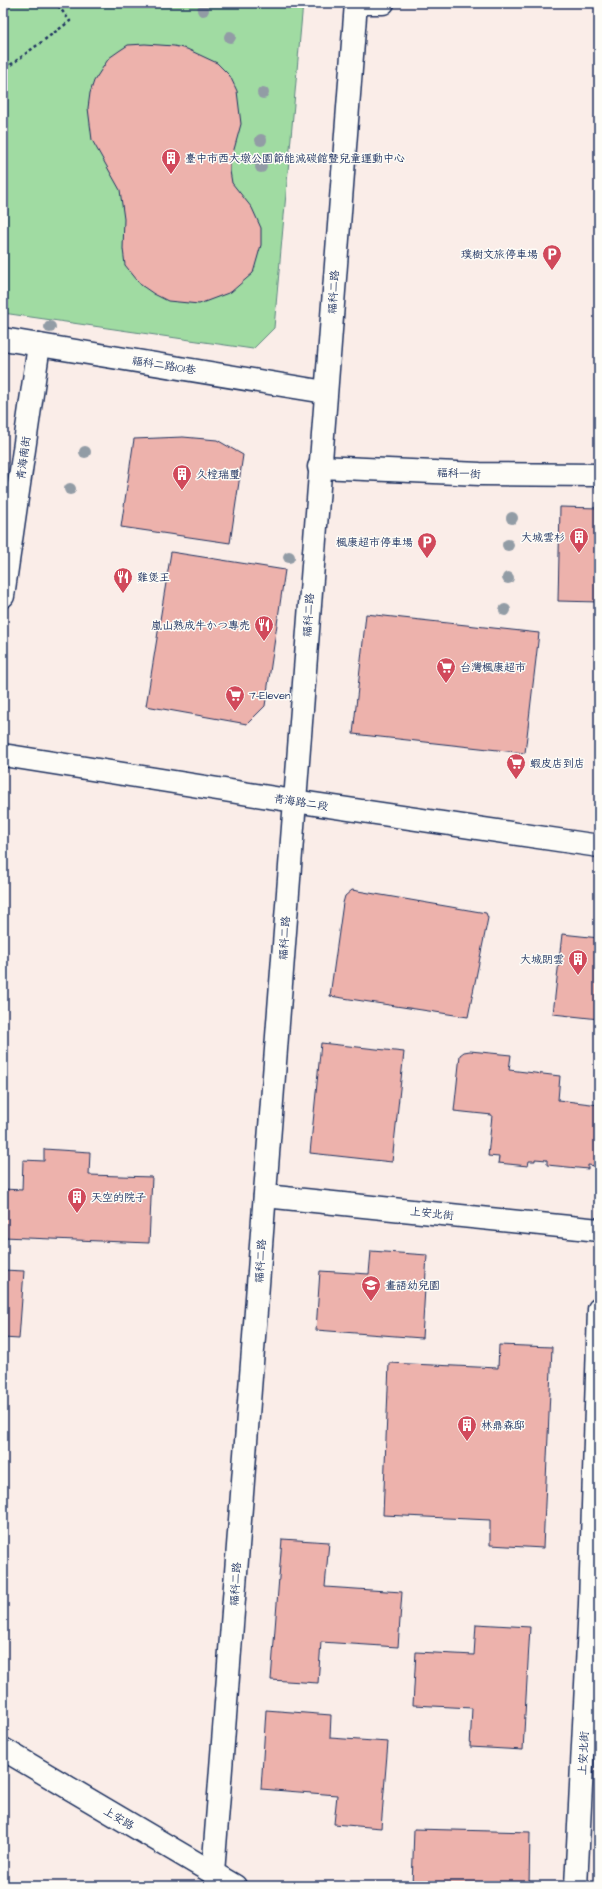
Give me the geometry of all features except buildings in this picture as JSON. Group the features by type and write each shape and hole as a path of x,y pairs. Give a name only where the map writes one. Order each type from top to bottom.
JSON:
{"street":[{"path":"356,3 383,3"},
{"name":"福科二路","path":"213,1873 319,467 356,3"},
{"name":"福科二路101巷","path":"3,339 325,392"},
{"name":"青海南街","path":"3,596 39,345"},
{"name":"福科一街","path":"319,467 480,474 599,475"},
{"name":"青海路二段","path":"3,756 599,846"},
{"name":"上安北街","path":"265,1196 599,1230"},
{"name":"上安北街","path":"576,1886 590,1604 599,1309"},
{"name":"上安路","path":"3,1749 235,1886"}],"path":[{"path":"3,58 9,66 70,21 56,3"}],"green space":[{"path":"3,3 303,3 274,328 253,349 3,313"}],"place":[{"name":"臺中市西大墩公園節能減碳館暨兒童運動中心","path":"171,175"},
{"name":"璞樹文旅停車場","path":"552,271"},
{"name":"久樘瑞璽","path":"182,491"},
{"name":"大城雲杉","path":"579,554"},
{"name":"楓康超市停車場","path":"427,559"},
{"name":"雞煲王","path":"123,594"},
{"name":"嵐山熟成牛かつ專売","path":"264,642"},
{"name":"台灣楓康超市","path":"446,684"},
{"name":"7-Eleven","path":"235,712"},
{"name":"蝦皮店到店","path":"516,780"},
{"name":"大城朗雲","path":"578,976"},
{"name":"天空的院子","path":"77,1214"},
{"name":"畫語幼兒園","path":"371,1302"},
{"name":"林鼎森邸","path":"467,1442"}]}
